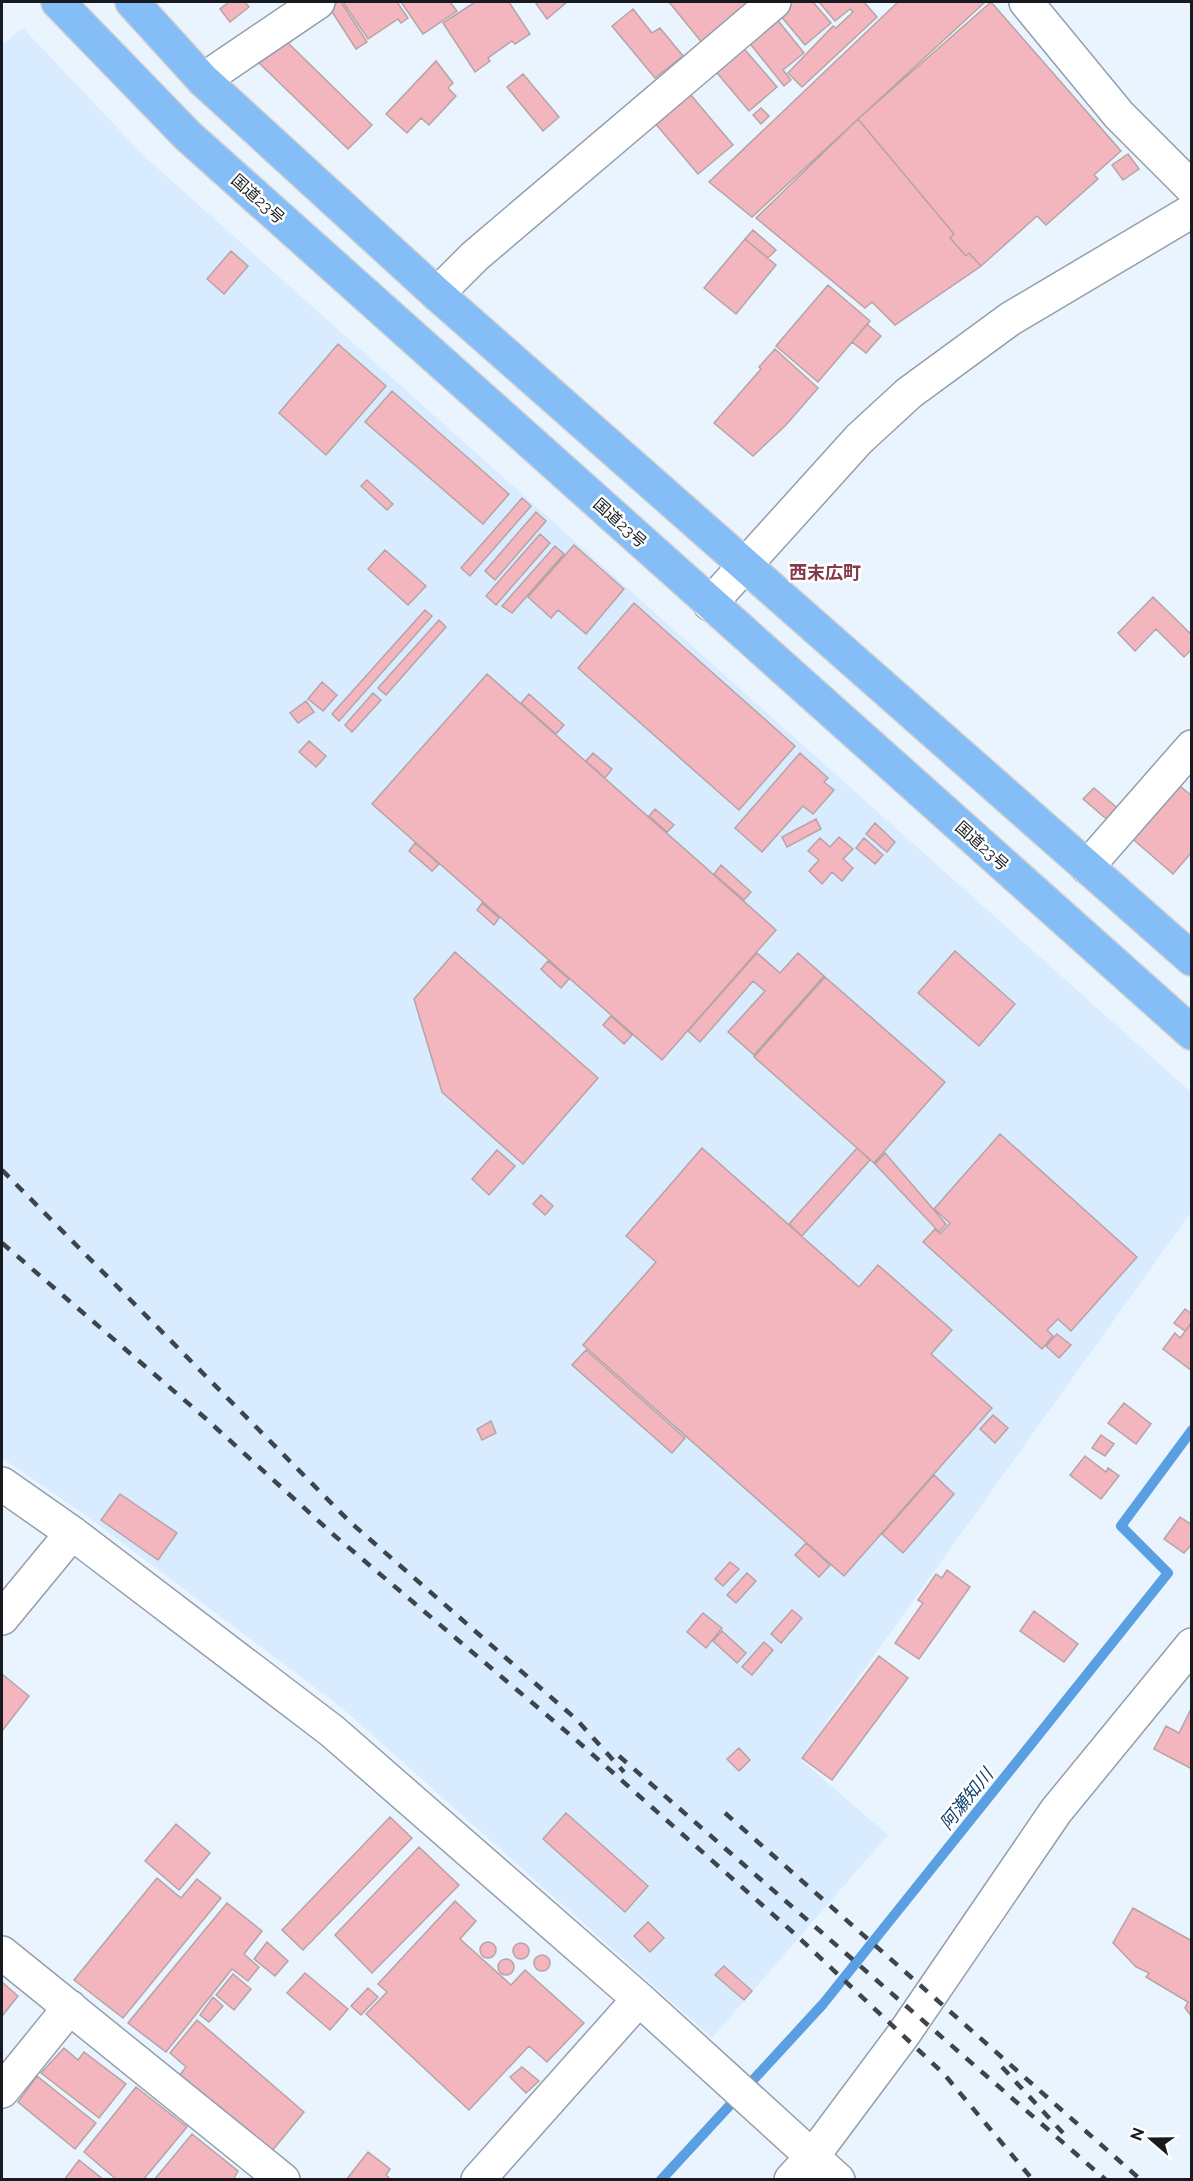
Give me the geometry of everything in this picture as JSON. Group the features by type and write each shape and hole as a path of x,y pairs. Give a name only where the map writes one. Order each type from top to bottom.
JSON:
{"highway":[{"name":"国道23号","path":"58,2 188,136 1191,1033"},
{"path":"132,2 203,80 437,294 1191,959"}],"street":[{"path":"203,80 318,2"},
{"path":"437,294 475,256 774,2"},
{"path":"1026,2 1119,115 1191,188"},
{"path":"710,604 743,564 859,440 909,393 1010,319 1191,211"},
{"path":"1087,867 1191,747"},
{"path":"2,1484 72,1533 332,1731 649,2008 802,2168 838,2180"},
{"path":"2,1618 72,1533"},
{"path":"802,2168 903,2035 1056,1810 1186,1661"},
{"path":"2,1953 283,2180"},
{"path":"2,2091 70,2007"},
{"path":"478,2180 649,2008"}],"shaded area":[{"path":"23,28 144,156 1191,1092 1192,1211 800,1759 888,1835 712,2038 342,1708 85,1515 2,1458 2,45"}],"building":[{"path":"229,2 245,2 249,7 230,22 220,9"},
{"path":"341,2 367,42 356,49 329,7"},
{"path":"343,2 397,2 408,18 401,23 398,19 368,39"},
{"path":"401,2 450,2 457,11 423,34"},
{"path":"475,2 509,2 530,34 515,44 512,41 488,58 490,61 475,72 443,23"},
{"path":"535,2 567,2 547,19"},
{"path":"669,2 755,2 703,44"},
{"path":"784,2 813,2 831,23 805,45 775,9"},
{"path":"819,2 864,2 877,17 802,87 788,73 833,26 836,28 853,12 850,9 835,21"},
{"path":"898,2 985,2 752,217 709,182"},
{"path":"991,2 1121,151 1094,175 1098,179 1046,225 1037,216 981,266 969,253 966,256 950,238 954,234 858,119"},
{"path":"633,9 652,33 660,28 683,56 655,78 612,26"},
{"path":"772,13 804,53 783,70 791,80 784,86 744,36"},
{"path":"283,38 372,125 348,149 259,63"},
{"path":"740,44 777,87 749,111 713,68"},
{"path":"436,61 453,83 448,88 456,96 429,125 421,118 407,133 386,114"},
{"path":"523,74 559,117 543,131 507,87"},
{"path":"684,87 733,145 698,174 649,116"},
{"path":"761,108 769,116 761,124 753,115"},
{"path":"858,119 954,234 950,238 966,256 969,253 981,266 895,325 872,302 865,308 756,218"},
{"path":"1128,154 1139,169 1123,180 1112,165"},
{"path":"753,230 776,250 768,258 745,239"},
{"path":"745,239 776,265 736,314 704,288"},
{"path":"231,251 248,266 224,294 207,279"},
{"path":"828,285 870,321 818,382 776,346"},
{"path":"867,324 881,336 866,353 852,342"},
{"path":"338,344 386,386 326,455 279,413"},
{"path":"775,349 818,388 786,425 753,456 714,423 761,369 759,367"},
{"path":"392,391 509,494 483,524 365,422"},
{"path":"367,480 393,504 387,510 361,486"},
{"path":"522,498 531,506 470,576 461,568"},
{"path":"536,512 546,521 495,580 485,571"},
{"path":"540,534 550,543 496,605 486,596"},
{"path":"574,545 624,589 586,634 558,610 551,618 528,597"},
{"path":"555,546 564,554 512,613 502,606"},
{"path":"385,550 426,586 408,605 368,569"},
{"path":"1153,597 1192,635 1192,649 1184,657 1156,629 1135,651 1118,633"},
{"path":"634,603 795,746 739,810 578,668"},
{"path":"425,610 432,616 339,721 332,714"},
{"path":"439,620 446,627 386,695 378,688"},
{"path":"487,674 776,930 662,1060 372,804"},
{"path":"322,682 337,695 323,711 308,699"},
{"path":"373,693 381,700 352,732 345,725"},
{"path":"529,694 564,725 556,734 521,703"},
{"path":"306,701 314,712 298,723 290,713"},
{"path":"309,741 326,756 316,767 299,752"},
{"path":"593,753 612,769 605,778 586,761"},
{"path":"800,753 828,778 824,782 834,790 813,814 803,806 762,852 735,828"},
{"path":"1174,781 1192,796 1192,852 1173,874 1128,835"},
{"path":"1094,788 1121,811 1111,823 1083,799"},
{"path":"655,809 674,825 667,832 649,816"},
{"path":"816,819 821,829 787,847 782,837"},
{"path":"875,823 895,842 887,852 866,834"},
{"path":"839,837 853,849 843,859 853,868 842,881 832,872 822,884 809,871 819,860 808,851 820,838 830,847"},
{"path":"864,838 883,855 875,864 856,848"},
{"path":"415,843 439,864 432,871 409,851"},
{"path":"721,865 751,892 744,900 714,874"},
{"path":"482,903 499,918 494,925 477,910"},
{"path":"955,951 1015,1004 979,1046 918,993"},
{"path":"455,952 598,1078 523,1164 442,1092 414,999"},
{"path":"757,953 780,973 798,953 824,976 754,1055 728,1032 765,991 753,981 700,1042 688,1031"},
{"path":"548,961 569,979 561,988 541,969"},
{"path":"825,977 945,1082 874,1163 754,1057"},
{"path":"611,1016 632,1035 624,1044 603,1025"},
{"path":"1000,1134 1137,1257 1071,1331 1058,1319 1047,1330 1053,1336 1042,1349 923,1242 935,1229 940,1234 950,1223 934,1209"},
{"path":"702,1148 859,1287 878,1265 952,1330 931,1354 992,1408 844,1576 583,1345 656,1262 626,1236"},
{"path":"857,1148 870,1160 802,1236 789,1224"},
{"path":"497,1150 515,1166 489,1195 472,1179"},
{"path":"885,1153 946,1224 939,1232 875,1164"},
{"path":"541,1195 553,1206 545,1215 533,1204"},
{"path":"1185,1309 1192,1314 1192,1322 1185,1331 1174,1323"},
{"path":"1192,1322 1191,1370 1163,1349 1175,1333 1180,1338"},
{"path":"1057,1334 1071,1345 1059,1358 1046,1346"},
{"path":"586,1350 685,1438 672,1453 572,1365"},
{"path":"1124,1403 1151,1424 1136,1444 1108,1423"},
{"path":"993,1415 1008,1428 995,1443 980,1429"},
{"path":"491,1421 496,1433 482,1440 477,1429"},
{"path":"1101,1435 1114,1444 1105,1456 1092,1448"},
{"path":"1085,1456 1106,1472 1108,1468 1119,1476 1101,1499 1070,1475"},
{"path":"934,1475 954,1494 903,1553 882,1534"},
{"path":"120,1494 177,1533 158,1560 101,1520"},
{"path":"1180,1517 1192,1525 1192,1544 1184,1553 1164,1539"},
{"path":"806,1543 830,1565 819,1577 795,1555"},
{"path":"730,1562 739,1569 723,1586 715,1579"},
{"path":"947,1570 970,1587 919,1659 895,1643 923,1603 918,1600 936,1574 942,1578"},
{"path":"747,1573 756,1581 736,1603 727,1595"},
{"path":"792,1610 802,1618 781,1643 771,1634"},
{"path":"1034,1611 1078,1644 1064,1662 1020,1631"},
{"path":"703,1613 722,1628 706,1648 687,1632"},
{"path":"722,1631 746,1653 737,1663 713,1641"},
{"path":"764,1642 773,1650 752,1675 742,1667"},
{"path":"879,1656 908,1678 832,1780 802,1758"},
{"path":"2,1674 29,1696 2,1731"},
{"path":"1190,1711 1192,1712 1192,1769 1154,1749 1166,1726 1179,1733"},
{"path":"739,1748 750,1760 739,1771 727,1759"},
{"path":"566,1813 648,1886 625,1912 543,1839"},
{"path":"390,1817 412,1838 303,1950 282,1930"},
{"path":"176,1824 210,1853 179,1890 145,1861"},
{"path":"419,1847 459,1885 372,1973 335,1935"},
{"path":"157,1878 181,1898 197,1879 221,1898 123,2018 74,1980"},
{"path":"455,1901 476,1921 460,1939 511,1985 525,1970 584,2023 547,2062 529,2046 469,2110 366,2014 387,1992 378,1984"},
{"path":"227,1903 262,1931 244,1954 259,1967 248,1981 232,1969 166,2052 128,2023"},
{"path":"1133,1908 1192,1941 1192,2017 1185,2008 1188,2002 1146,1977 1149,1973 1136,1967 1113,1943"},
{"path":"648,1922 664,1938 650,1952 634,1936"},
{"path":"267,1942 288,1961 275,1976 254,1959"},
{"path":"488,1942 494,1944 496,1950 494,1956 488,1958 482,1956 480,1950 482,1944"},
{"path":"521,1943 527,1945 529,1951 527,1957 521,1959 515,1957 513,1951 515,1945"},
{"path":"542,1955 548,1957 550,1963 548,1969 542,1971 536,1969 534,1963 536,1957"},
{"path":"506,1959 512,1961 514,1967 512,1973 506,1975 500,1973 498,1967 500,1961"},
{"path":"724,1966 752,1991 744,2000 715,1975"},
{"path":"305,1973 348,2009 330,2030 287,1993"},
{"path":"233,1974 251,1989 234,2010 216,1995"},
{"path":"2,1982 18,1996 2,2016"},
{"path":"368,1988 378,1997 361,2015 351,2006"},
{"path":"213,1997 223,2006 209,2022 200,2015"},
{"path":"197,2020 304,2112 272,2151 179,2076 186,2067 170,2053"},
{"path":"64,2048 78,2060 84,2052 126,2084 99,2118 41,2073"},
{"path":"522,2067 539,2081 526,2093 510,2077"},
{"path":"37,2076 96,2123 75,2149 18,2102"},
{"path":"136,2087 187,2127 143,2180 117,2180 84,2152"},
{"path":"192,2134 238,2171 233,2180 154,2180"},
{"path":"368,2152 390,2169 386,2175 391,2180 346,2180"},
{"path":"79,2160 104,2180 64,2180"}],"waterway":[{"name":"阿瀬知川","path":"661,2180 823,2004 1168,1573 1121,1526 1192,1430"}],"railway":[{"path":"2,1170 350,1522 576,1719 624,1772"},
{"path":"2,1243 204,1417 335,1536 575,1739 796,1935 944,2074 1033,2180"},
{"path":"619,1756 1106,2180"},
{"path":"725,1813 1141,2180"},
{"path":"1002,2067 1063,2133"}],"district":[{"name":"西末広町","path":"825,572"}]}
